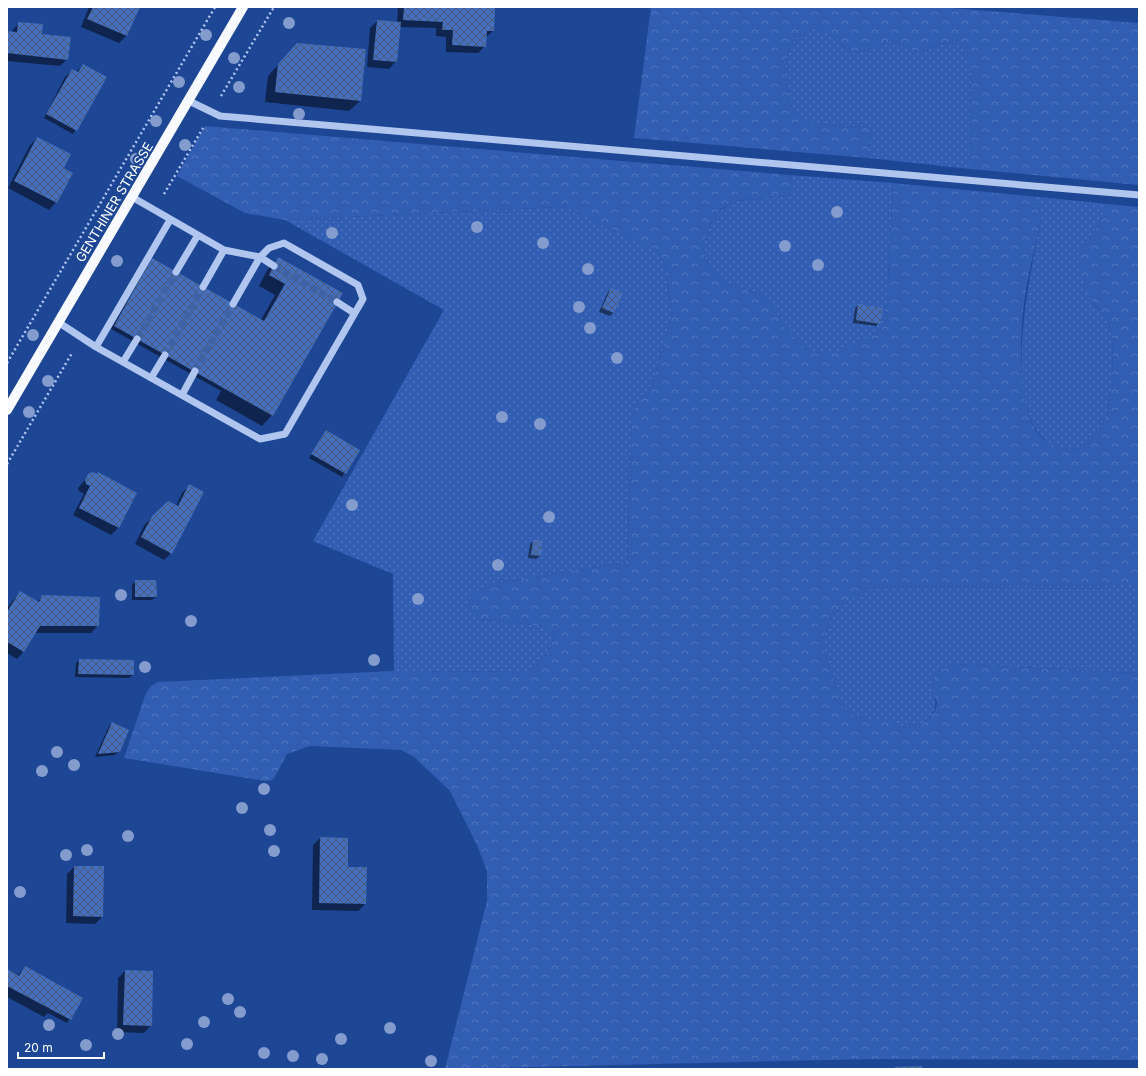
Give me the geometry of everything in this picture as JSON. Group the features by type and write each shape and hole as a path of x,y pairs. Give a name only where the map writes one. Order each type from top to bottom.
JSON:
{"main road":[{"name":"GENTHINER STRASSE","path":"7,410 243,7"}],"lane":[{"path":"189,101 220,116 1139,195"},
{"path":"132,197 224,250 260,257 274,266"},
{"path":"96,347 170,220"},
{"path":"176,272 198,235"},
{"path":"58,322 96,347 260,439 284,434 354,312 363,299 358,285 284,243 269,248 260,257 233,304"},
{"path":"203,287 224,250"},
{"path":"337,302 354,312"},
{"path":"123,362 137,339"},
{"path":"151,378 165,355"},
{"path":"182,395 195,371"}],"path":[{"path":"7,363 215,7"}],"green space":[{"path":"651,7 938,7 1139,23 1139,185 970,169 971,68 964,49 952,41 927,50 916,51 906,48 893,41 859,53 846,50 830,34 814,28 796,39 787,56 786,85 791,104 794,111 806,120 824,124 872,127 868,158 634,138"},
{"path":"814,28 830,34 846,50 859,53 893,41 906,48 917,51 927,50 952,41 964,49 971,68 970,169 868,158 872,127 824,124 806,120 799,116 794,111 791,104 786,85 787,56 796,39"},
{"path":"205,126 790,175 793,186 788,196 735,201 721,209 710,225 703,247 707,262 725,283 765,296 791,336 812,353 832,354 876,334 886,324 893,183 1029,196 1038,206 1041,219 1024,300 1021,362 1025,400 1030,418 1037,432 1046,441 1058,447 1076,450 1081,450 1092,439 1107,414 1112,385 1113,340 1108,321 1089,297 1079,269 1078,255 1083,245 1096,228 1108,204 1139,207 1139,585 875,587 854,597 844,604 831,620 826,630 825,641 827,661 841,703 849,713 871,719 919,726 931,716 936,708 937,704 932,689 933,679 939,672 953,664 1139,673 1139,1060 872,1059 445,1069 487,901 487,871 478,847 450,791 414,757 401,750 310,746 287,754 273,780 265,781 124,758 146,693 151,686 158,682 394,671 528,672 533,668 548,652 554,636 552,631 544,626 478,619 468,608 468,600 477,590 491,584 627,562 632,417 636,403 652,385 672,317 665,265 657,251 597,223 575,210 558,207 285,220 245,213 177,176"},
{"path":"790,175 893,183 886,324 876,334 832,355 812,353 791,336 765,296 725,283 707,262 703,247 710,225 721,210 735,201 788,196 793,186"},
{"path":"1029,196 1108,204 1096,228 1083,245 1093,303 1108,321 1113,340 1112,385 1107,414 1092,439 1081,450 1056,446 1044,439 1031,420 1024,395 1022,366 1026,301 1041,219 1038,206"},
{"path":"558,207 575,210 597,223 657,251 665,265 672,317 652,385 636,403 632,417 627,562 491,584 478,619 544,626 552,631 554,636 548,652 538,664 528,672 394,671 393,574 313,541 444,310 285,220"},
{"path":"1139,585 1139,673 953,664 944,668 933,678 935,700 934,710 932,715 919,726 871,719 849,713 841,703 827,661 825,641 826,630 831,620 844,604 854,597 875,587"}],"building":[{"path":"93,7 140,7 127,36 87,19"},
{"path":"404,7 495,7 494,31 487,31 486,47 452,45 453,30 442,30 443,22 403,20"},
{"path":"377,20 401,22 397,62 373,60"},
{"path":"18,22 43,24 42,34 71,37 68,60 7,53 7,31 17,32"},
{"path":"297,43 366,49 361,101 275,92 278,64"},
{"path":"83,64 107,77 77,131 46,114 72,69 78,72"},
{"path":"37,137 71,154 64,168 73,173 57,203 14,181"},
{"path":"278,257 343,293 273,416 114,326 152,258 264,321 285,284 269,275"},
{"path":"611,288 623,293 614,313 602,308"},
{"path":"858,304 883,308 880,324 856,320"},
{"path":"326,430 360,450 346,474 311,454"},
{"path":"93,472 97,474 98,472 137,493 119,528 79,508 90,486 86,484 85,480 88,474"},
{"path":"189,484 204,492 172,554 141,537 152,516 168,501 178,506"},
{"path":"533,540 542,540 541,556 531,555"},
{"path":"135,580 156,580 157,597 135,597"},
{"path":"20,591 39,602 42,595 100,597 99,626 40,626 24,652 7,642 7,612"},
{"path":"79,659 134,660 134,675 78,674"},
{"path":"112,722 129,730 120,752 98,754"},
{"path":"320,837 348,838 348,867 367,867 366,904 319,903"},
{"path":"74,866 104,866 103,917 73,916"},
{"path":"25,966 83,998 71,1020 7,986 7,969 19,976"},
{"path":"125,970 153,971 152,1026 123,1025"},
{"path":"922,1066 922,1069 895,1069 895,1067"}],"tunnel":[{"path":"274,266 337,302"},
{"path":"137,339 176,272"},
{"path":"165,355 203,287"},
{"path":"195,371 233,304"}]}
